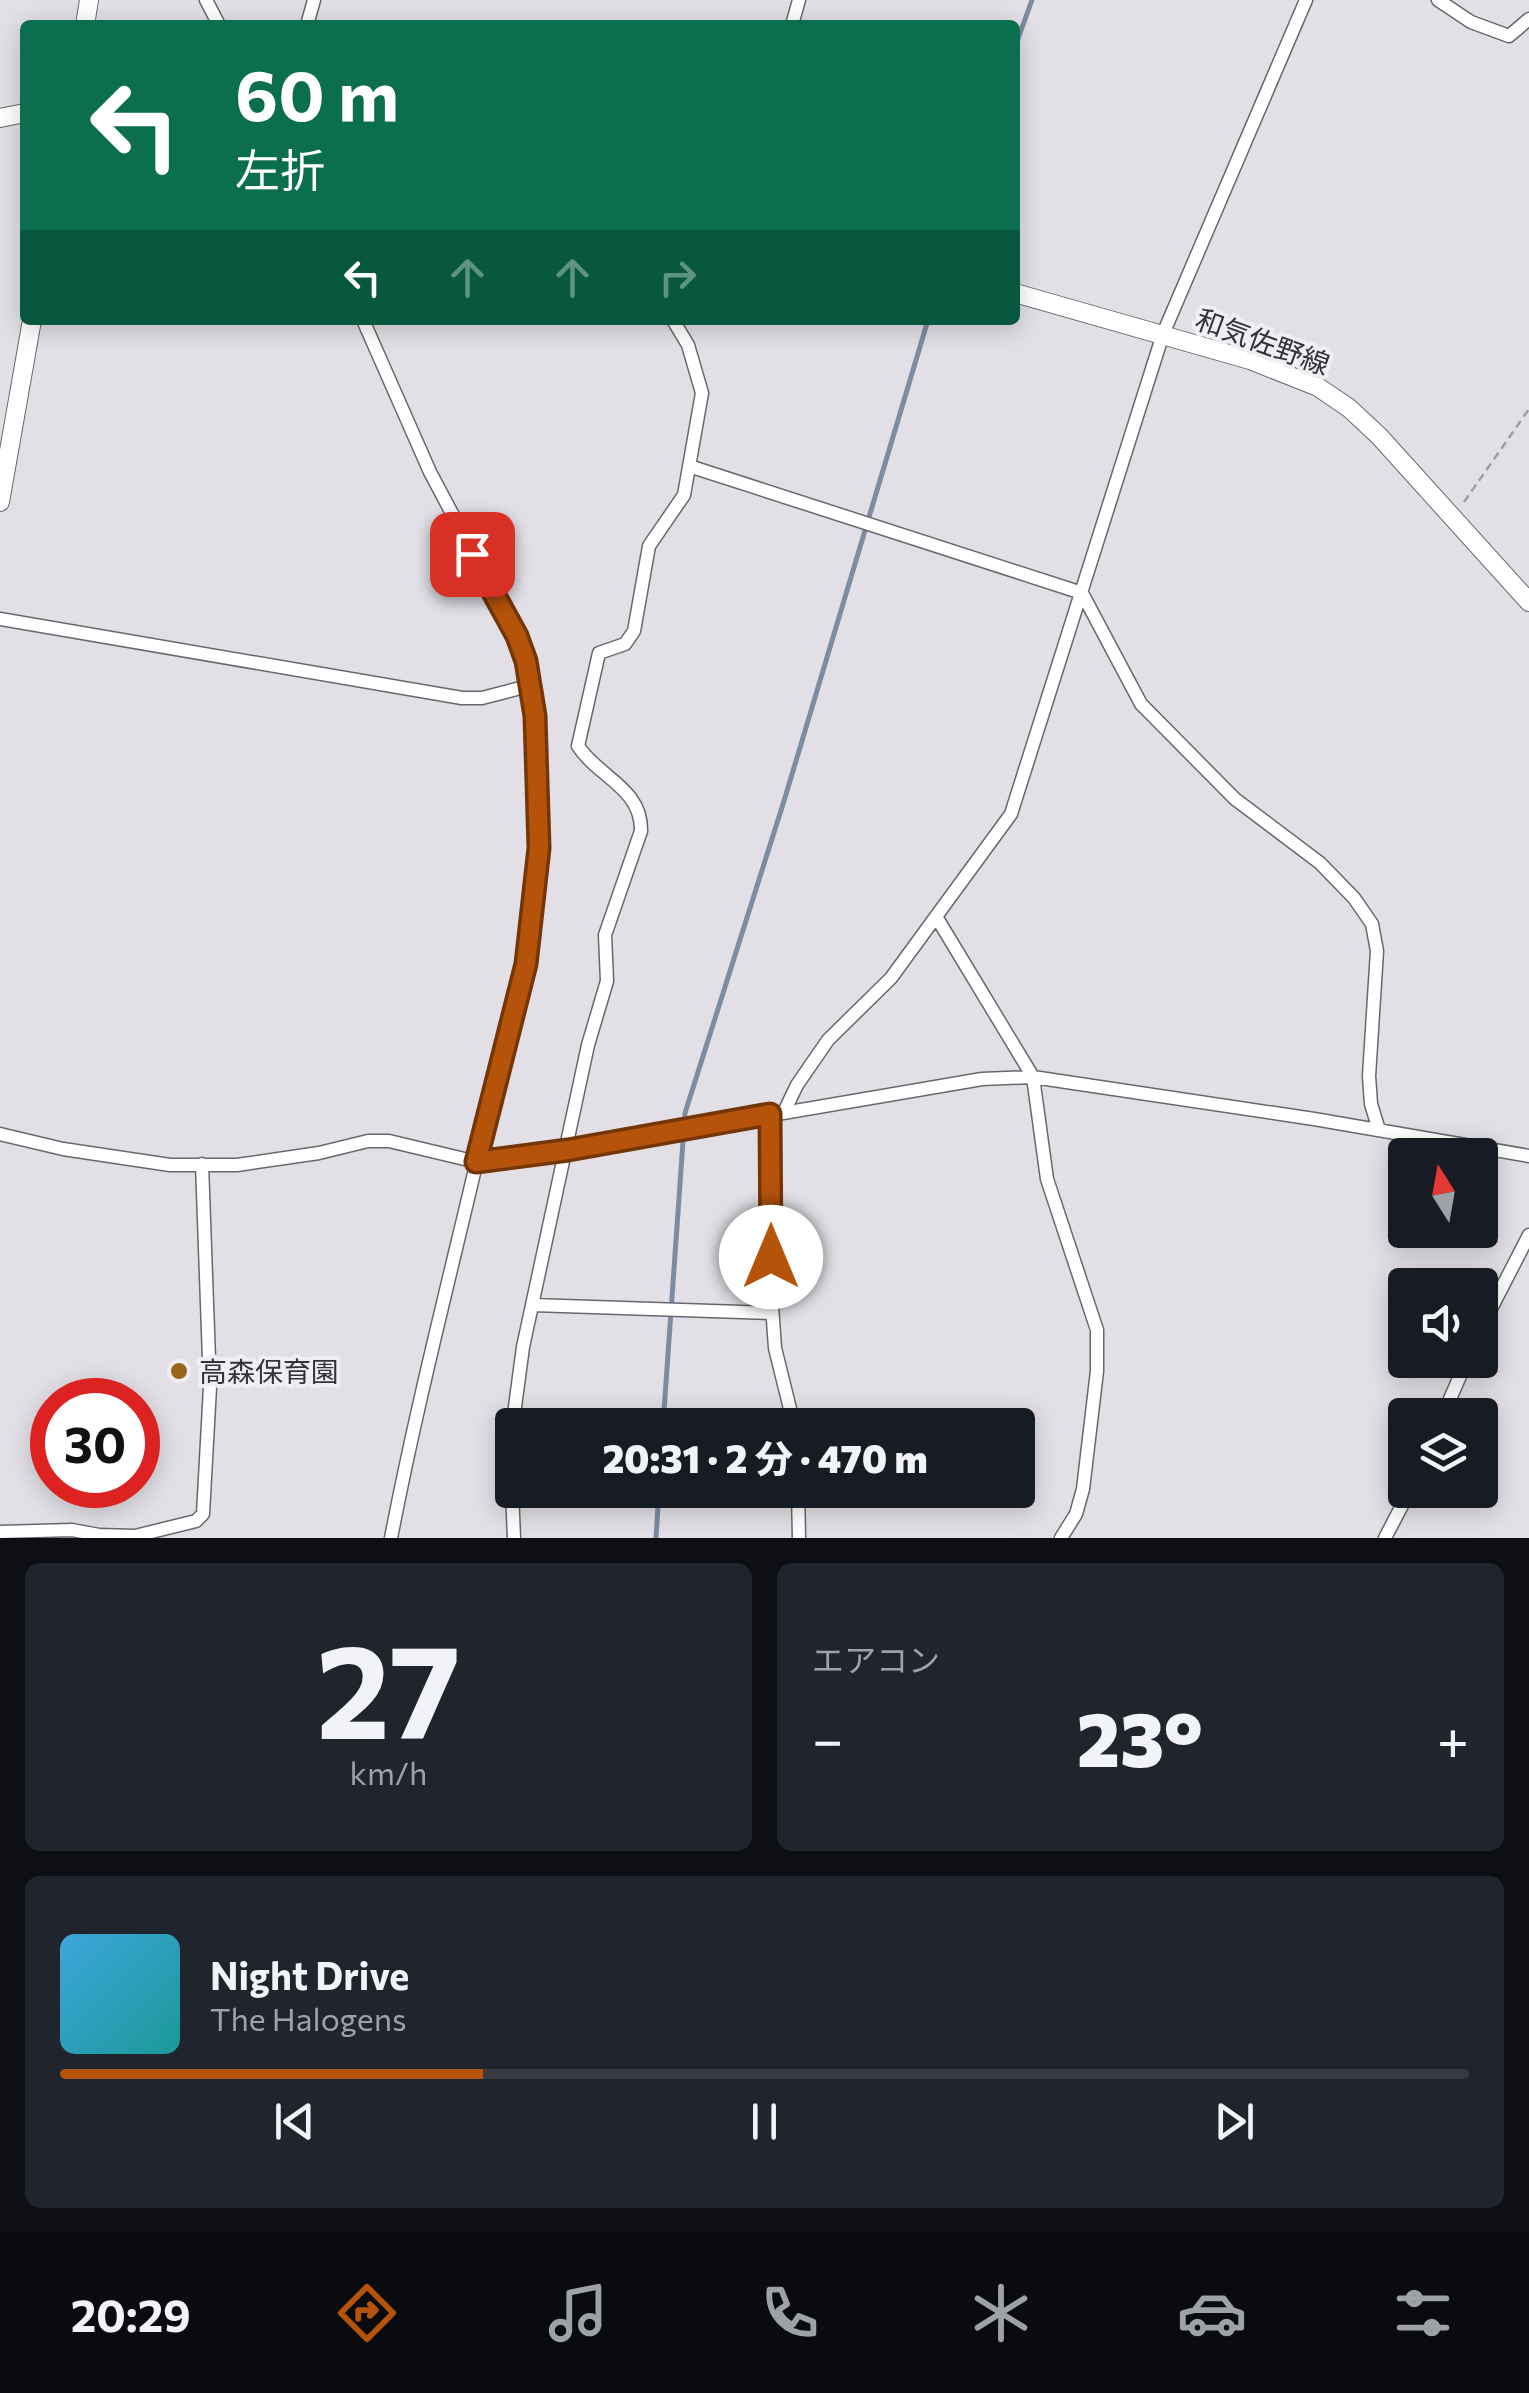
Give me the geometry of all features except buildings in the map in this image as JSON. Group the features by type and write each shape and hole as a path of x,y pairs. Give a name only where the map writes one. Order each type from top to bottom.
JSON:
{"main road":[{"name":"和気佐野線","path":"1020,294 1280,370 1333,397 1378,436 1529,602"},
{"path":"0,502 31,325"}],"street":[{"path":"789,1408 781,1380 772,1313 777,1113 828,1040 891,978 938,918 1011,814 1163,334 1306,0"},
{"path":"1438,0 1471,22 1508,36 1529,19"},
{"path":"365,325 430,472 517,636 532,686 539,848 531,941 427,1367 391,1538"},
{"path":"514,1538 510,1444 523,1347 588,1045 606,981 605,935 642,831 638,806 578,746 599,653 625,644 634,631 649,546 679,506 689,466 702,393 677,325"},
{"path":"689,466 1082,593 1141,704 1235,800 1320,863 1354,898 1372,924 1377,951 1369,1076 1371,1104 1379,1130"},
{"path":"0,619 462,698 482,698 532,686"},
{"path":"938,918 1033,1077 1047,1179 1092,1314 1098,1345 1083,1489 1076,1514 1061,1538"},
{"path":"0,1134 63,1149 170,1165 236,1165 319,1153 368,1141 389,1141 476,1162 982,1080 1033,1077 1529,1156"},
{"path":"0,1532 72,1530 135,1536 196,1522 203,1514 210,1387 202,1164"},
{"path":"1498,1295 1529,1235"},
{"path":"533,1305 772,1313"},
{"path":"798,1508 799,1538"},
{"path":"1386,1538 1401,1508"}],"path":[{"path":"1451,520 1529,409"}],"waterway":[{"path":"1020,33 1032,0"},
{"path":"664,1408 685,1113 784,801 927,325"},
{"path":"656,1538 658,1508"}],"place":[{"name":"高森保育園","path":"179,1371"}],"route":[{"path":"472,554 517,636 532,686 539,848 531,941 476,1162 770,1114 771,1257"}]}
